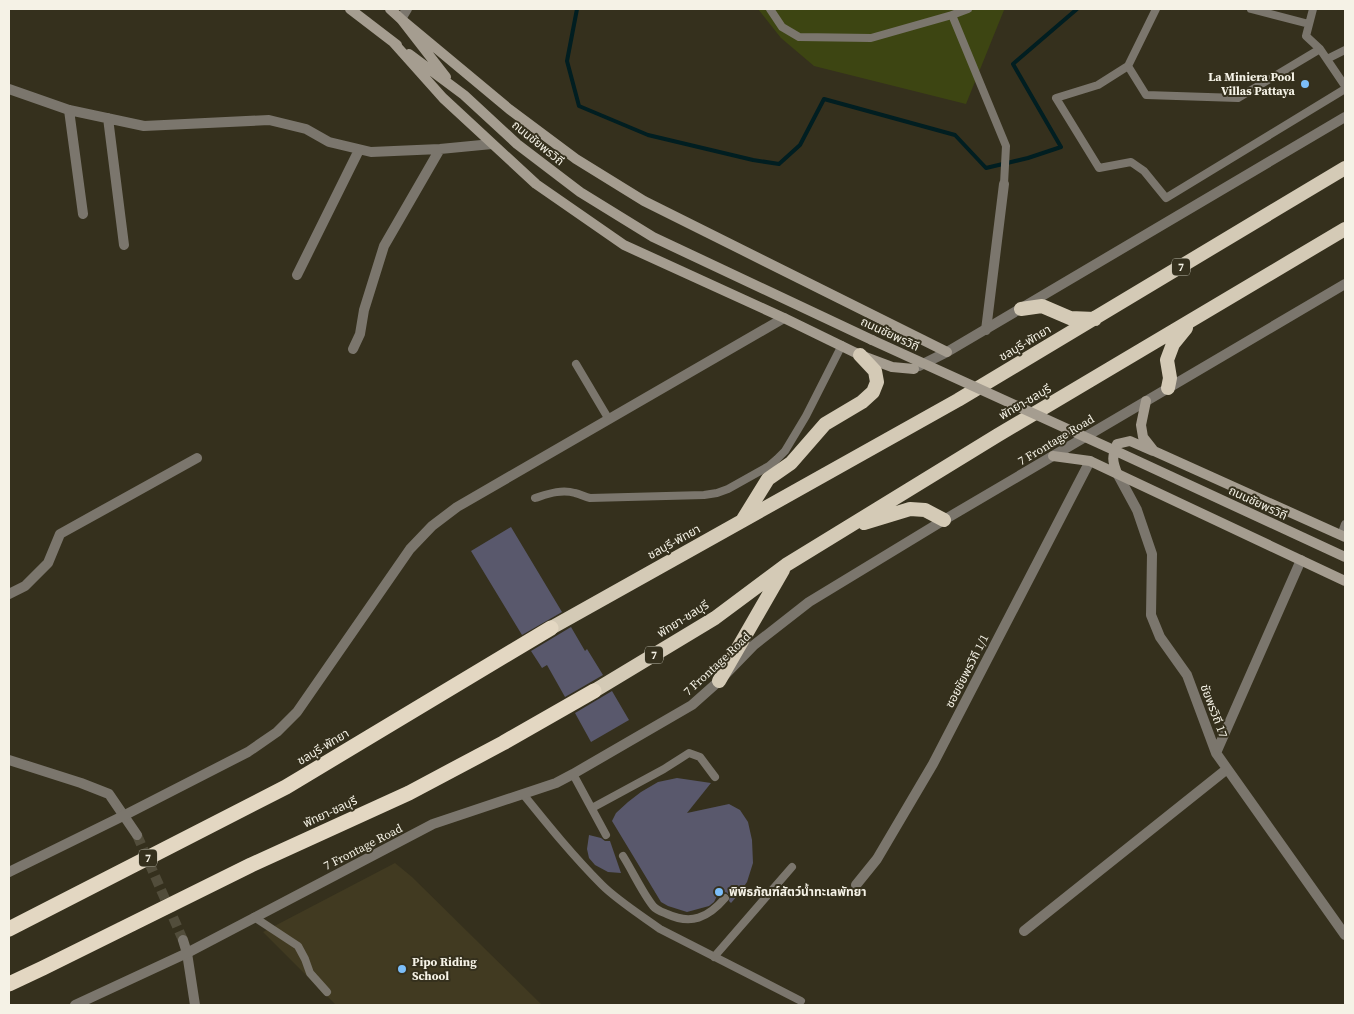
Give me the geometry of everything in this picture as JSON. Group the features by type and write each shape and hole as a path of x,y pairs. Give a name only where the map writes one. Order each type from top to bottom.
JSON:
{"highway":[{"name":"ชลบุรี-พัทยา","path":"9,929 286,787 551,628 958,400 1345,168"},
{"name":"พัทยา-ชลบุรี","path":"9,984 251,865 409,793 503,743 715,618 786,565 998,435 1345,229"},
{"path":"1021,309 1042,306 1070,318 1096,319"},
{"path":"1168,388 1170,378 1168,360 1173,344 1191,321"},
{"path":"741,522 768,479 792,463 825,424 862,402 873,392 877,382 875,371 860,355"},
{"path":"846,529 910,509 925,510 944,520"},
{"path":"719,681 786,565"}],"main road":[{"name":"ถนนชัยพรวิถี","path":"350,9 453,86 517,144 564,180 653,237 872,340 1345,556"},
{"name":"ถนนชัยพรวิถี","path":"390,9 509,109 576,159 636,197 948,352"},
{"name":"ถนนชัยพรวิถี","path":"401,19 453,86"},
{"name":"ถนนชัยพรวิถี","path":"393,42 443,98 536,184 624,245 860,355 892,368 914,369"},
{"path":"1146,401 1141,425 1143,438 1154,451"},
{"name":"ถนนชัยพรวิถี","path":"1118,473 1113,455 1118,444 1130,441 1343,536"},
{"path":"1053,456 1090,461 1345,581"}],"street":[{"path":"401,19 407,9"},
{"path":"9,90 69,110 144,126 269,120 306,129 329,142 371,152 440,149 492,144"},
{"path":"69,110 83,214"},
{"path":"914,369 986,330 1345,116"},
{"path":"108,118 124,245"},
{"path":"353,349 360,334 364,310 384,246 440,149"},
{"path":"298,275 359,150"},
{"path":"986,330 1004,184"},
{"name":"7 Frontage Road","path":"75,1005 187,953 433,824 556,783 573,774 692,705 754,646 809,602 944,520 1345,284"},
{"path":"9,872 248,752 277,732 297,712 410,549 432,526 457,507 784,318"},
{"path":"9,594 25,586 48,563 60,534 197,458"},
{"name":"ซอยชัยพรวิถี 1/1","path":"856,885 877,859 933,764 1090,461"},
{"name":"ชัยพรวิถี 17","path":"1118,473 1137,510 1152,554 1151,615 1160,638 1186,675 1216,753 1345,935"},
{"path":"1216,753 1301,560"},
{"path":"10,761 81,783 109,794 136,835"},
{"path":"1024,931 1227,769"},
{"path":"183,940 187,953 195,1005"}],"lane":[{"path":"770,9 782,27 799,37 871,38 968,9"},
{"path":"1156,9 1128,66 1098,84 1056,98 1099,168 1131,162 1144,171 1166,198 1345,88 1320,49 1306,36 1313,9"},
{"path":"1251,9 1309,24"},
{"path":"952,15 1006,146 1004,184"},
{"path":"1128,66 1146,95 1238,98 1320,49"},
{"path":"1326,58 1345,50"},
{"path":"534,498 567,491 590,498 704,495 717,493 728,488 769,466 785,451 806,416 842,345"},
{"path":"576,364 608,418"},
{"path":"1343,536 1345,524"},
{"path":"592,808 664,769 689,753 700,757 715,777"},
{"path":"573,774 606,835"},
{"path":"523,794 553,832 603,886 660,930 801,1001"},
{"path":"623,856 654,908 674,918 688,920 704,917 717,908 725,898"},
{"path":"714,957 792,867"},
{"path":"648,920 654,908"},
{"path":"254,917 298,946 310,973 327,992"}],"shaded area":[{"name":"Pipo Riding School","path":"395,863 412,877 542,1005 336,1005 263,932"}],"green space":[{"path":"758,9 1007,9 1004,10 966,104 814,66 781,38"}],"building":[{"path":"511,527 562,612 522,635 471,551"},
{"path":"571,627 585,651 587,649 603,675 565,697 547,665 542,668 531,651"},
{"path":"612,691 629,720 591,742 575,713"},
{"path":"677,778 711,783 687,813 729,804 740,810 748,822 752,840 753,863 747,882 731,903 729,901 730,896 726,892 718,894 714,902 709,906 687,912 661,902 612,821 616,813 641,792 658,782"},
{"path":"589,835 610,841 621,873 608,872 595,865 589,858 587,849"}],"waterway":[{"path":"577,9 567,61 579,106 648,135 753,160 779,164 800,145 824,99 955,135 986,168 1028,158 1061,147 1013,64 1077,9"}],"tunnel":[{"path":"137,835 183,940"}],"place":[{"name":"La Miniera Pool Villas Pattaya","path":"1305,84"},
{"name":"พิพิธภัณฑ์สัตว์น้ำทะเลพัทยา","path":"719,892"},
{"name":"Pipo Riding School","path":"402,969"}]}
